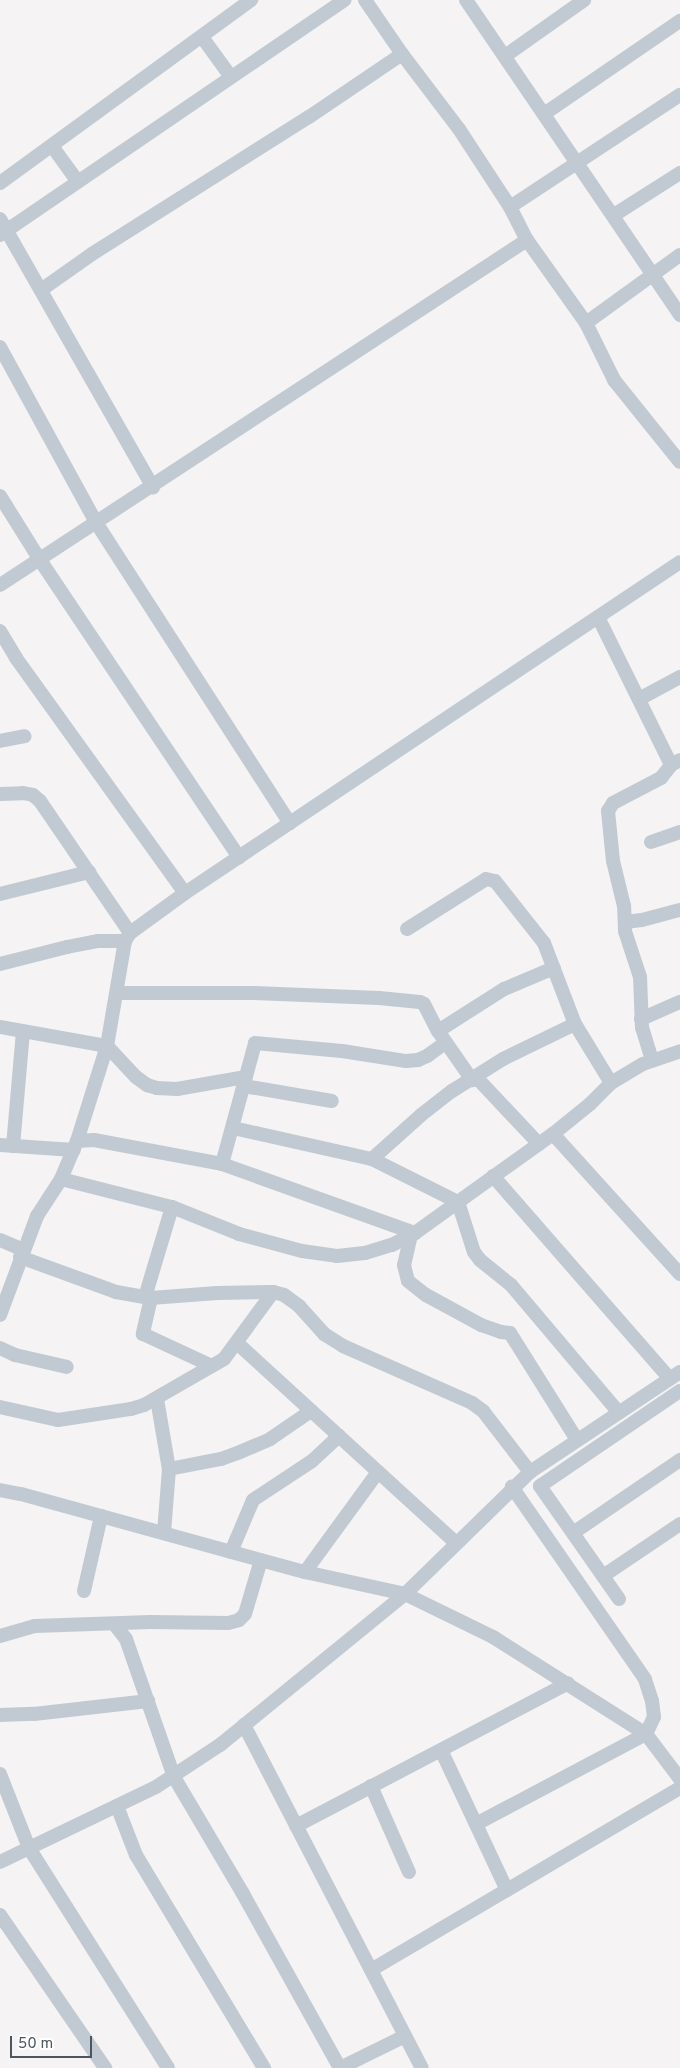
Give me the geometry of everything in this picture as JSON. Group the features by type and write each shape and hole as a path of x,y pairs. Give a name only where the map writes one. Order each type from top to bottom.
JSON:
{"street":[{"path":"0,183 252,0"},
{"path":"153,486 41,290 2,228 78,182 344,0"},
{"path":"365,0 402,54 459,130 510,207 527,240 586,323 614,380 680,462"},
{"path":"505,56 584,0"},
{"path":"468,1 576,164 614,215 680,315"},
{"path":"544,114 680,21"},
{"path":"202,37 231,77"},
{"path":"41,290 92,254 309,117 402,54"},
{"path":"510,207 680,95"},
{"path":"52,146 78,182"},
{"path":"614,215 680,172"},
{"path":"0,586 527,240"},
{"path":"586,323 652,274 680,256"},
{"path":"0,347 96,524 290,823"},
{"path":"0,496 40,560 239,857"},
{"path":"0,964 75,945 128,937 185,893 680,562"},
{"path":"598,617 639,699 676,762 661,778 609,806 613,861 626,931 640,977 641,1019 652,1060"},
{"path":"0,631 22,666 185,893"},
{"path":"639,699 680,677"},
{"path":"0,741 25,736"},
{"path":"0,794 23,793 33,795 49,814 89,872 128,937 107,1046 75,1145 61,1178 38,1216 1,1308"},
{"path":"651,842 680,832"},
{"path":"0,894 89,872"},
{"path":"407,929 486,879 491,878 544,943 575,1024 611,1083"},
{"path":"625,922 642,920 680,910"},
{"path":"222,1164 255,1043 342,1050 406,1061 418,1060 427,1056 442,1037 504,989 554,968"},
{"path":"118,994 254,993 408,1000 424,1004 442,1037 474,1078 539,1144"},
{"path":"641,1019 680,1002"},
{"path":"372,1159 421,1114 474,1078 510,1056 575,1024"},
{"path":"0,1027 107,1046 136,1077 147,1085 157,1088 177,1089 245,1082 332,1101"},
{"path":"23,1031 6,1146 75,1145 94,1140 222,1164 413,1234"},
{"path":"61,1178 172,1207 239,1234 302,1251 337,1256 365,1253 392,1245 413,1234 553,1134 590,1104 611,1083 652,1060 680,1051"},
{"path":"233,1128 372,1159 458,1202 474,1252 480,1260 511,1285 619,1413"},
{"path":"553,1134 680,1274"},
{"path":"0,1862 174,1777 244,1725 405,1594 512,1487 530,1472 675,1376 492,1176"},
{"path":"172,1207 148,1298 143,1334 212,1366"},
{"path":"413,1234 404,1265 408,1281 426,1295 481,1325 501,1332 510,1332 577,1440"},
{"path":"0,1240 22,1254 116,1292 148,1298 217,1293 273,1292 292,1301 324,1334 343,1346 472,1403 483,1411 530,1472"},
{"path":"0,1407 58,1420 131,1409 157,1398 224,1359 273,1292"},
{"path":"236,1343 456,1543"},
{"path":"0,1348 33,1360 67,1366"},
{"path":"619,1599 540,1486 679,1393"},
{"path":"157,1398 170,1469 164,1533"},
{"path":"170,1469 221,1459 240,1452 270,1439 312,1411"},
{"path":"231,1552 253,1500 312,1461 339,1436"},
{"path":"573,1533 680,1460"},
{"path":"305,1572 378,1472"},
{"path":"476,1824 646,1734 654,1716 652,1701 645,1679 512,1487"},
{"path":"0,1490 305,1572 405,1594 493,1636 646,1734 680,1779"},
{"path":"84,1591 101,1516"},
{"path":"603,1576 680,1524"},
{"path":"0,1636 35,1626 115,1625 150,1622 228,1623 239,1620 245,1614 261,1560"},
{"path":"115,1625 126,1639 174,1777 242,1892 340,2068 405,2036"},
{"path":"296,1826 568,1683"},
{"path":"0,1715 34,1714 148,1700"},
{"path":"244,1725 422,2068"},
{"path":"441,1750 507,1890"},
{"path":"0,1774 29,1848 168,2068"},
{"path":"371,1786 409,1872"},
{"path":"371,1970 680,1788"},
{"path":"117,1806 136,1855 264,2068"},
{"path":"0,1915 105,2068"}]}
